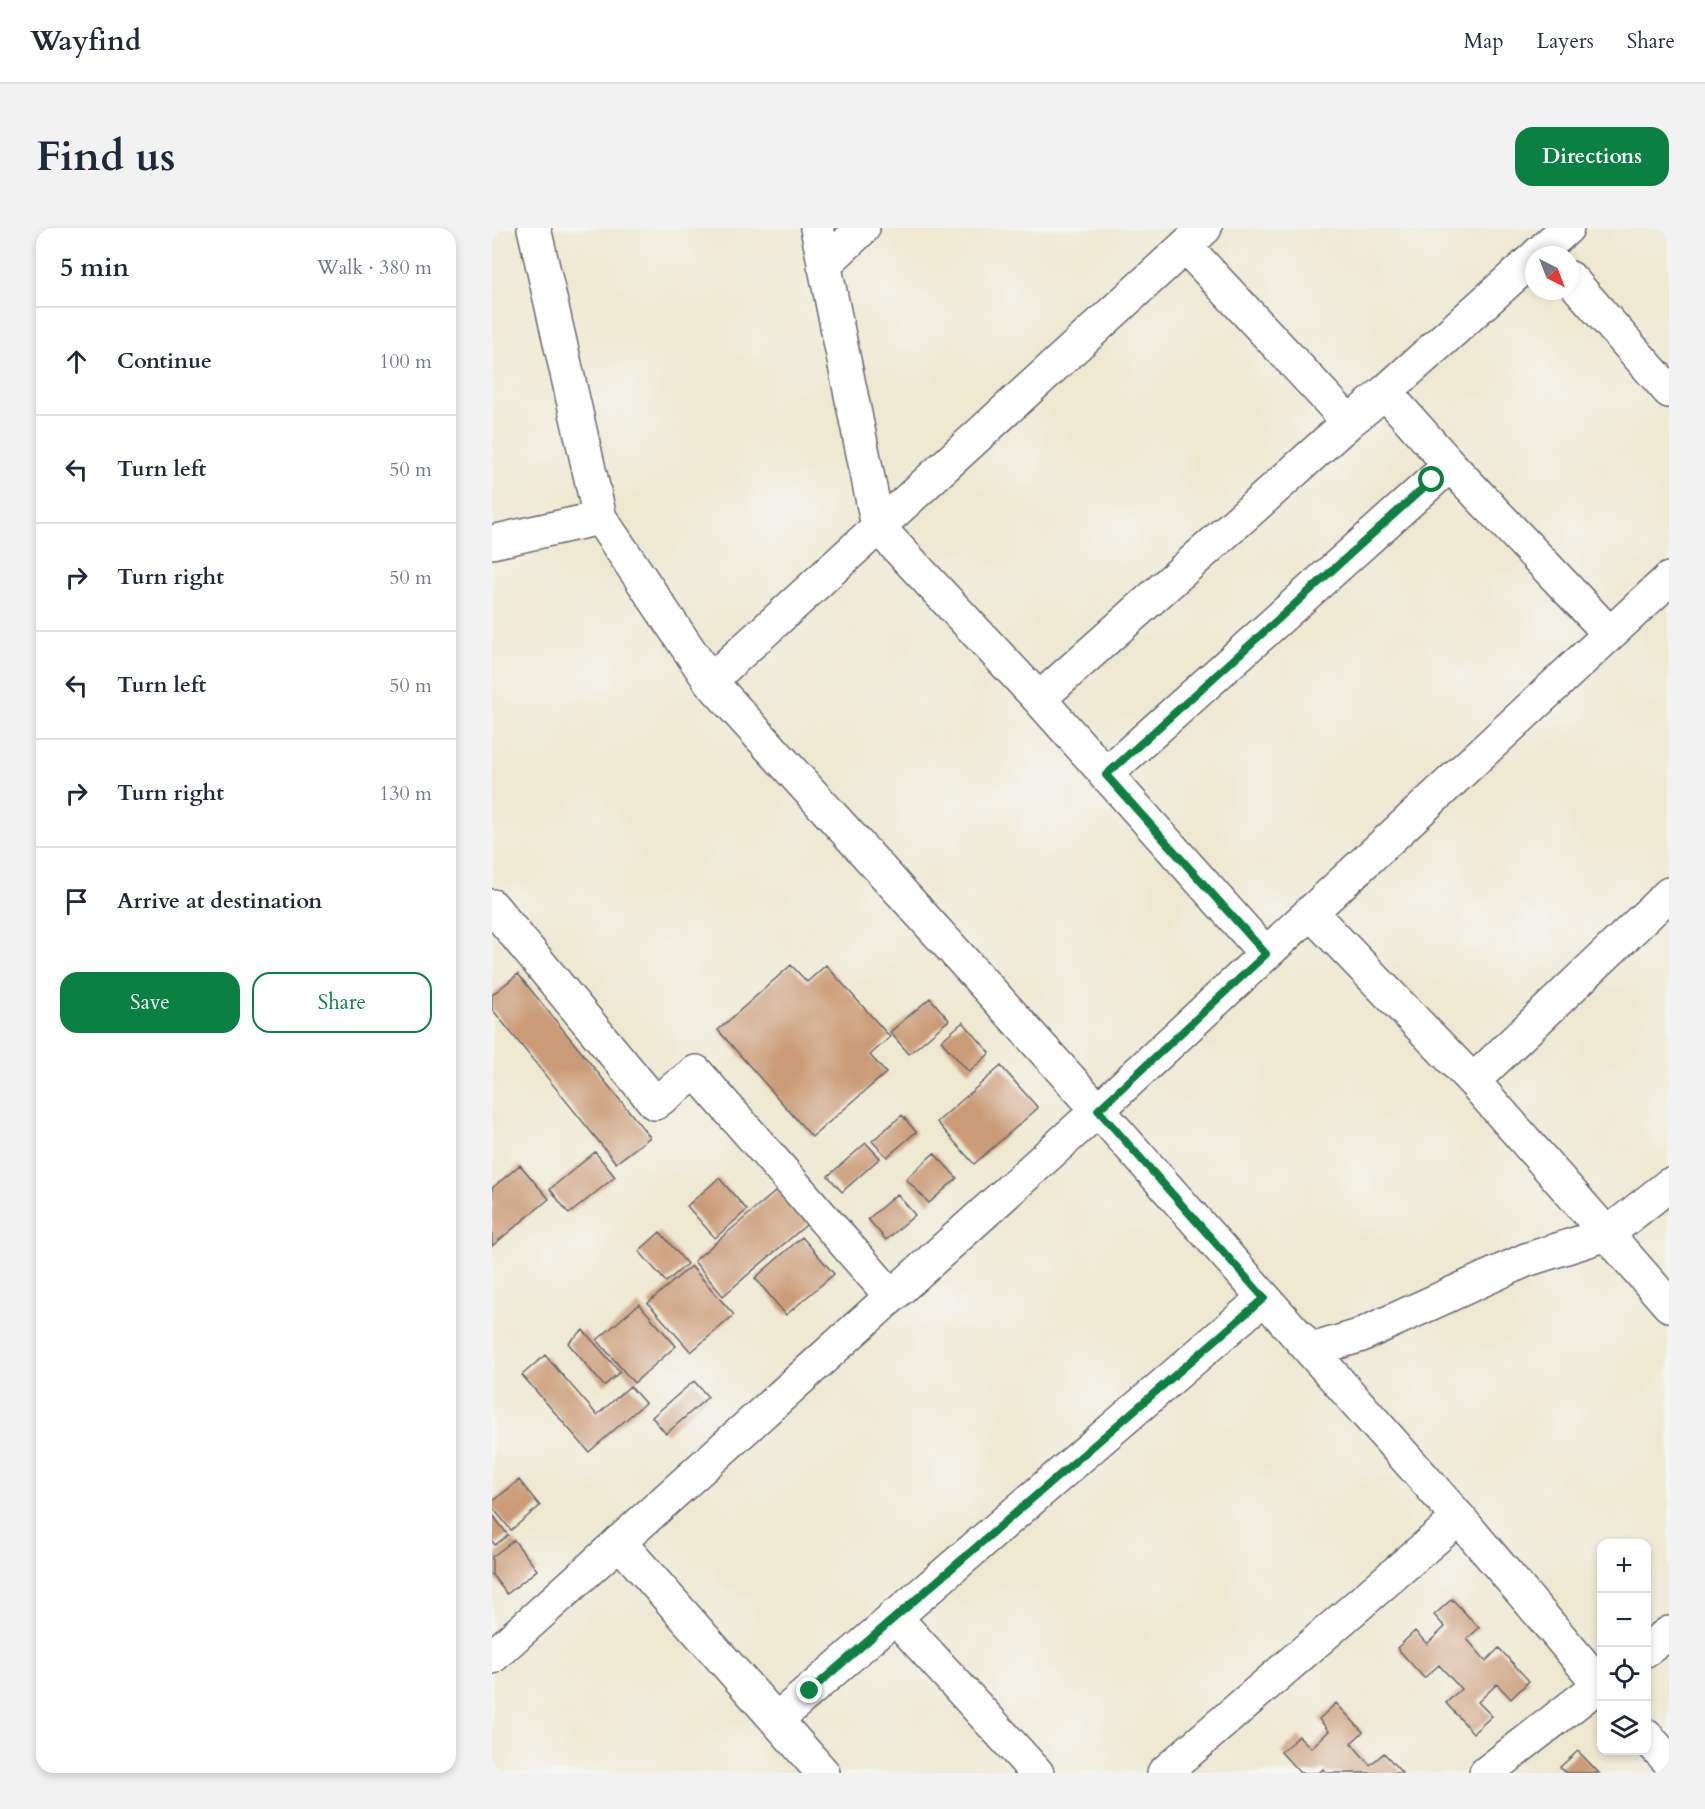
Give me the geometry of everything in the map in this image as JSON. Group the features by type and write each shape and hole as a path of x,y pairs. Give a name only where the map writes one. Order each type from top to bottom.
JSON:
{"street":[{"path":"534,228 600,518 711,681 1311,1350 1459,1518 1597,1680"},
{"path":"817,228 878,527 1039,699 1266,954"},
{"path":"824,265 863,228"},
{"path":"711,681 1195,237 1349,422"},
{"path":"1039,699 1525,268"},
{"path":"1579,288 1669,391"},
{"path":"1385,392 1450,465 1610,634"},
{"path":"1106,775 1450,465"},
{"path":"492,542 600,518"},
{"path":"492,1657 1098,1110 1610,634 1667,585"},
{"path":"1473,1081 1669,894"},
{"path":"492,906 655,1103 696,1072 891,1296"},
{"path":"1310,912 1473,1081 1669,1305"},
{"path":"1311,1350 1359,1336 1526,1260 1607,1234 1669,1185"},
{"path":"776,1720 1264,1298"},
{"path":"1164,1773 1459,1518"},
{"path":"619,1542 823,1773"},
{"path":"894,1616 1037,1773"},
{"path":"1651,1647 1669,1633"},
{"path":"1486,1773 1597,1688"},
{"path":"1651,1741 1669,1761"}],"building":[{"path":"791,965 807,982 826,965 890,1037 870,1055 886,1073 812,1137 718,1030"},
{"path":"518,974 650,1137 616,1163 492,1009 492,995"},
{"path":"930,998 949,1020 909,1054 890,1032"},
{"path":"963,1022 990,1053 969,1072 941,1041"},
{"path":"1001,1066 1038,1108 974,1164 937,1122"},
{"path":"902,1115 916,1132 887,1157 872,1141"},
{"path":"866,1143 880,1158 842,1192 828,1176"},
{"path":"595,1152 615,1177 569,1214 550,1189"},
{"path":"934,1153 957,1178 929,1203 906,1179"},
{"path":"520,1165 549,1199 492,1246 492,1188"},
{"path":"719,1178 747,1210 715,1238 687,1206"},
{"path":"782,1186 812,1220 723,1296 694,1261"},
{"path":"897,1194 915,1215 886,1240 868,1219"},
{"path":"660,1232 687,1264 666,1282 639,1251"},
{"path":"802,1237 834,1274 786,1315 755,1278"},
{"path":"691,1266 734,1315 691,1352 648,1303"},
{"path":"639,1304 676,1346 634,1383 597,1340"},
{"path":"583,1330 620,1372 604,1386 568,1343"},
{"path":"545,1355 597,1415 630,1386 645,1403 589,1452 522,1375"},
{"path":"694,1381 708,1397 666,1434 652,1417"},
{"path":"519,1480 540,1506 511,1530 492,1507 492,1502"},
{"path":"492,1514 508,1535 495,1545 492,1541"},
{"path":"514,1540 537,1570 507,1594 492,1575 492,1557"},
{"path":"1452,1599 1479,1628 1467,1639 1486,1661 1499,1648 1529,1681 1511,1699 1497,1684 1478,1702 1492,1716 1473,1733 1446,1703 1461,1689 1439,1665 1424,1678 1397,1648 1415,1631 1427,1644 1445,1627 1434,1615"},
{"path":"1336,1703 1363,1732 1351,1743 1370,1765 1384,1753 1402,1773 1327,1773 1323,1769 1319,1773 1300,1773 1281,1752 1299,1736 1311,1748 1329,1731 1319,1719"},
{"path":"1578,1751 1599,1773 1566,1773 1560,1767"}],"route":[{"path":"810,1691 1264,1298 1098,1110 1266,954 1106,775 1432,480"}]}
